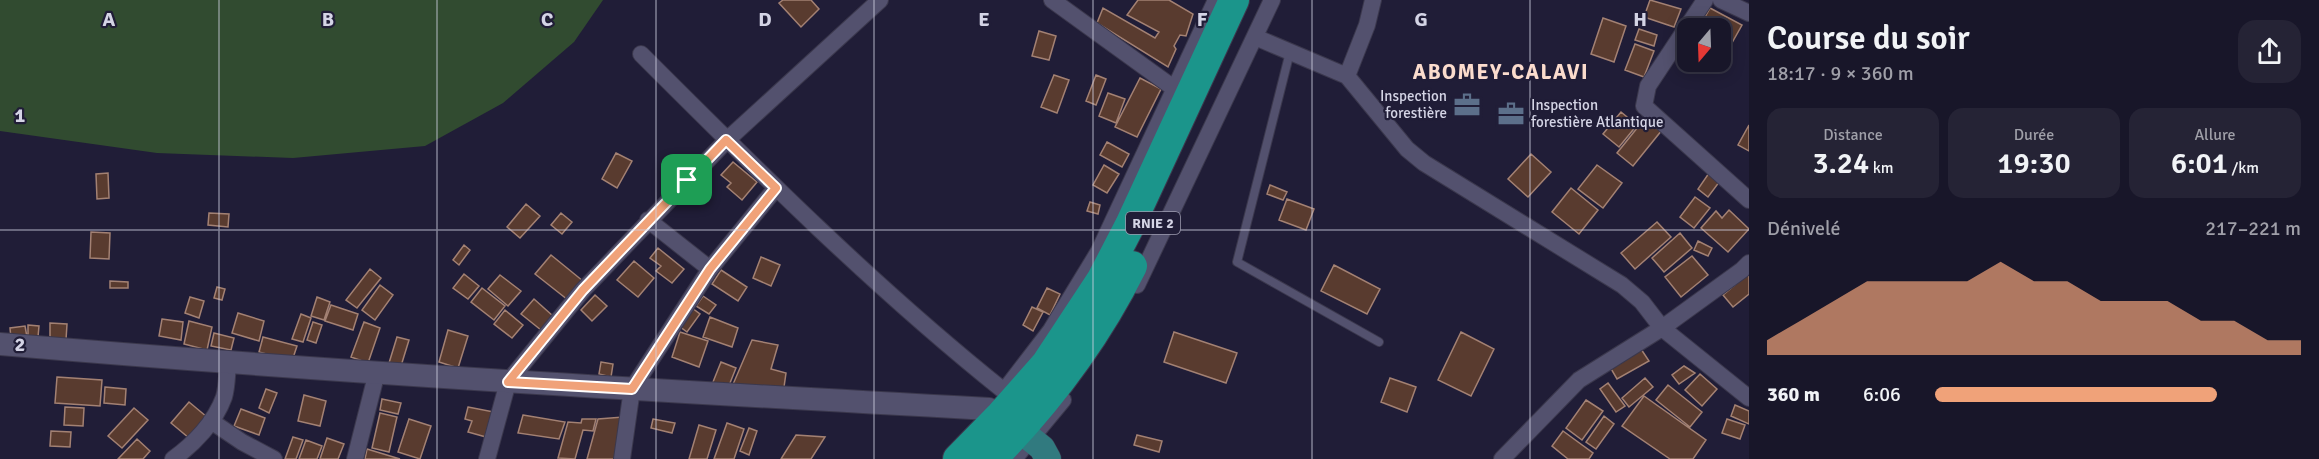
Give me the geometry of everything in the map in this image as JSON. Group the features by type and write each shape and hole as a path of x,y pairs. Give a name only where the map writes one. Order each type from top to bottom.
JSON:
{"highway":[{"name":"RNIE 2","path":"958,459 1018,429 1046,364 1102,279 1130,225 1234,0"},
{"name":"RNIE 2","path":"992,459 1057,386 1129,272 1256,0"}],"street":[{"path":"487,459 508,382 583,290 726,140 880,0"},
{"path":"1014,459 1018,429 1051,330 1090,268 1111,227 1216,0"},
{"path":"944,459 1018,429 1090,364 1127,305 1272,0"},
{"path":"1347,76 1367,25 1373,0"},
{"path":"1705,0 1648,86 1644,106 1749,200"},
{"path":"1721,0 1749,13"},
{"path":"1058,2 1175,89"},
{"path":"1255,37 1347,76 1407,149 1424,163 1622,285 1642,303 1662,328 1749,398"},
{"path":"640,54 776,188 958,354 1018,429"},
{"path":"622,459 632,389 710,269 776,188"},
{"path":"648,220 710,269"},
{"path":"1510,457 1579,380 1662,328 1747,269"},
{"path":"0,344 228,363 632,389 1018,429"},
{"path":"173,459 195,440 211,421 224,396 228,363"},
{"path":"355,459 377,372"},
{"path":"211,421 274,459"}],"lane":[{"path":"1290,52 1238,262 1378,342"}],"green space":[{"path":"0,0 603,0 574,42 503,103 425,146 293,158 157,153 0,131"}],"building":[{"path":"783,0 811,0 819,9 801,27 779,3"},
{"path":"1138,0 1169,0 1193,14 1186,36 1180,35 1174,46 1176,49 1168,67 1097,23 1103,8 1155,38 1159,32 1127,15"},
{"path":"1650,0 1681,9 1674,27 1644,17"},
{"path":"1710,8 1729,18 1704,18"},
{"path":"1603,18 1626,26 1614,62 1591,54"},
{"path":"1731,19 1742,25 1731,44"},
{"path":"1639,29 1657,35 1654,46 1635,40"},
{"path":"1039,31 1056,36 1049,60 1032,56"},
{"path":"1635,44 1654,51 1644,77 1625,70"},
{"path":"1054,75 1069,80 1057,113 1041,107"},
{"path":"1096,75 1106,79 1096,105 1086,101"},
{"path":"1140,78 1161,89 1137,137 1115,127"},
{"path":"1108,93 1125,99 1116,123 1099,116"},
{"path":"1621,112 1637,125 1619,147 1603,134"},
{"path":"1646,117 1662,130 1633,166 1617,153"},
{"path":"1749,125 1749,151 1738,145"},
{"path":"1107,142 1129,154 1122,167 1100,155"},
{"path":"616,153 632,161 617,188 602,179"},
{"path":"1531,154 1551,172 1528,197 1508,179"},
{"path":"733,162 757,182 742,200 727,187 731,183 721,175"},
{"path":"1104,165 1119,174 1107,193 1093,185"},
{"path":"1597,165 1622,183 1603,208 1578,189"},
{"path":"108,173 109,198 97,199 96,174"},
{"path":"1709,173 1720,181 1708,197 1698,189"},
{"path":"1270,185 1287,192 1283,200 1267,194"},
{"path":"1571,188 1598,210 1579,234 1552,212"},
{"path":"1695,197 1710,208 1694,228 1680,217"},
{"path":"1287,199 1314,209 1306,230 1279,220"},
{"path":"1090,202 1100,205 1098,214 1087,211"},
{"path":"526,204 540,216 520,238 507,227"},
{"path":"1729,210 1749,229 1728,252 1701,228 1716,211 1722,218"},
{"path":"209,213 229,214 228,227 208,225"},
{"path":"561,213 572,222 562,234 551,225"},
{"path":"1657,222 1671,237 1635,269 1621,253"},
{"path":"91,232 110,233 109,259 90,258"},
{"path":"1680,233 1692,248 1664,272 1652,258"},
{"path":"1698,241 1712,248 1708,256 1694,250"},
{"path":"464,245 470,250 459,265 453,260"},
{"path":"658,248 684,269 672,283 656,271 661,266 650,258"},
{"path":"551,255 583,281 568,300 535,274"},
{"path":"1692,256 1708,275 1681,297 1665,277"},
{"path":"761,257 780,265 771,286 753,278"},
{"path":"634,261 654,278 638,297 617,280"},
{"path":"1334,265 1380,289 1367,314 1321,291"},
{"path":"370,269 381,278 357,308 346,300"},
{"path":"721,270 747,287 738,301 712,284"},
{"path":"1749,273 1749,294 1733,307 1723,295"},
{"path":"464,274 479,286 468,299 453,288"},
{"path":"500,275 521,291 508,306 488,289"},
{"path":"110,281 128,282 128,288 110,288"},
{"path":"380,285 393,295 375,320 362,310"},
{"path":"217,287 225,289 222,300 214,298"},
{"path":"482,288 505,306 494,320 471,302"},
{"path":"1047,288 1060,294 1050,315 1037,308"},
{"path":"595,295 607,306 592,321 581,310"},
{"path":"703,296 716,305 709,314 696,306"},
{"path":"190,297 204,301 199,318 185,313"},
{"path":"317,297 330,302 324,320 311,316"},
{"path":"534,299 553,316 541,330 521,314"},
{"path":"331,305 358,314 353,330 325,321"},
{"path":"1032,307 1043,312 1033,331 1023,325"},
{"path":"692,308 700,314 687,332 679,326"},
{"path":"505,310 523,325 512,338 494,324"},
{"path":"238,313 264,321 259,341 232,333"},
{"path":"301,314 311,318 303,342 292,339"},
{"path":"710,317 738,328 732,347 703,337"},
{"path":"162,319 183,322 181,340 159,336"},
{"path":"189,321 212,327 207,350 184,344"},
{"path":"313,322 322,325 316,343 307,340"},
{"path":"364,322 380,328 368,363 351,357"},
{"path":"50,323 67,324 66,340 50,339"},
{"path":"28,325 39,326 38,337 28,336"},
{"path":"25,326 27,337 11,339 10,328"},
{"path":"448,330 468,336 458,368 439,362"},
{"path":"680,332 708,341 699,367 672,357"},
{"path":"1174,332 1237,353 1226,383 1164,362"},
{"path":"1461,332 1494,349 1471,396 1438,380"},
{"path":"214,333 234,338 231,350 211,346"},
{"path":"263,337 297,346 292,361 259,352"},
{"path":"397,337 409,340 401,366 389,363"},
{"path":"752,340 778,345 771,369 786,373 783,394 731,389"},
{"path":"1641,349 1649,361 1617,379 1610,367"},
{"path":"601,362 613,364 611,377 599,374"},
{"path":"721,362 736,368 728,388 711,387"},
{"path":"1684,366 1695,373 1679,384 1672,375"},
{"path":"1700,374 1717,389 1702,406 1685,390"},
{"path":"57,377 102,380 100,406 55,403"},
{"path":"1390,378 1416,387 1407,412 1381,402"},
{"path":"1645,378 1653,387 1629,407 1622,398"},
{"path":"1608,383 1625,406 1616,412 1600,389"},
{"path":"1668,385 1702,412 1690,427 1656,400"},
{"path":"105,387 126,389 125,405 104,403"},
{"path":"266,389 277,393 269,413 259,408"},
{"path":"304,395 326,401 320,426 298,421"},
{"path":"1644,396 1706,440 1693,459 1670,459 1622,426"},
{"path":"382,399 401,403 398,414 380,410"},
{"path":"1586,400 1603,411 1582,440 1566,428"},
{"path":"189,402 207,417 189,438 171,423"},
{"path":"1735,405 1749,411 1749,424 1731,416"},
{"path":"65,407 84,408 83,426 64,425"},
{"path":"468,407 494,412 486,437 468,432 472,421 465,419"},
{"path":"134,408 148,420 122,448 108,436"},
{"path":"241,409 265,418 259,435 234,426"},
{"path":"380,413 397,417 389,452 372,448"},
{"path":"523,415 565,422 559,439 518,433"},
{"path":"1604,416 1614,424 1596,449 1586,442"},
{"path":"623,417 618,459 587,459 598,419"},
{"path":"409,419 431,426 420,459 398,452"},
{"path":"582,419 596,419 593,431 583,430 575,459 558,458 568,422 581,423"},
{"path":"653,419 675,423 672,433 651,428"},
{"path":"1727,419 1745,425 1740,439 1722,433"},
{"path":"727,423 744,429 734,459 714,459"},
{"path":"699,425 716,430 707,459 689,459"},
{"path":"749,428 757,431 749,455 740,451"},
{"path":"51,431 71,432 70,447 50,446"},
{"path":"1563,431 1593,453 1589,459 1568,459 1552,446"},
{"path":"796,435 825,437 811,459 781,459"},
{"path":"1137,435 1162,441 1159,452 1134,445"},
{"path":"293,437 303,440 296,459 285,459"},
{"path":"327,438 344,444 338,459 320,459"},
{"path":"137,439 150,451 143,459 118,459"},
{"path":"306,440 322,446 317,459 299,459"},
{"path":"367,449 400,459 365,459"}],"place":[{"name":"Inspection forestière","path":"1467,105"},
{"name":"Inspection forestière Atlantique","path":"1511,114"}],"district":[{"name":"ABOMEY-CALAVI","path":"1501,72"}],"route":[{"path":"726,140 776,188 710,269 632,389 508,382 583,290 687,180 726,140"}]}
